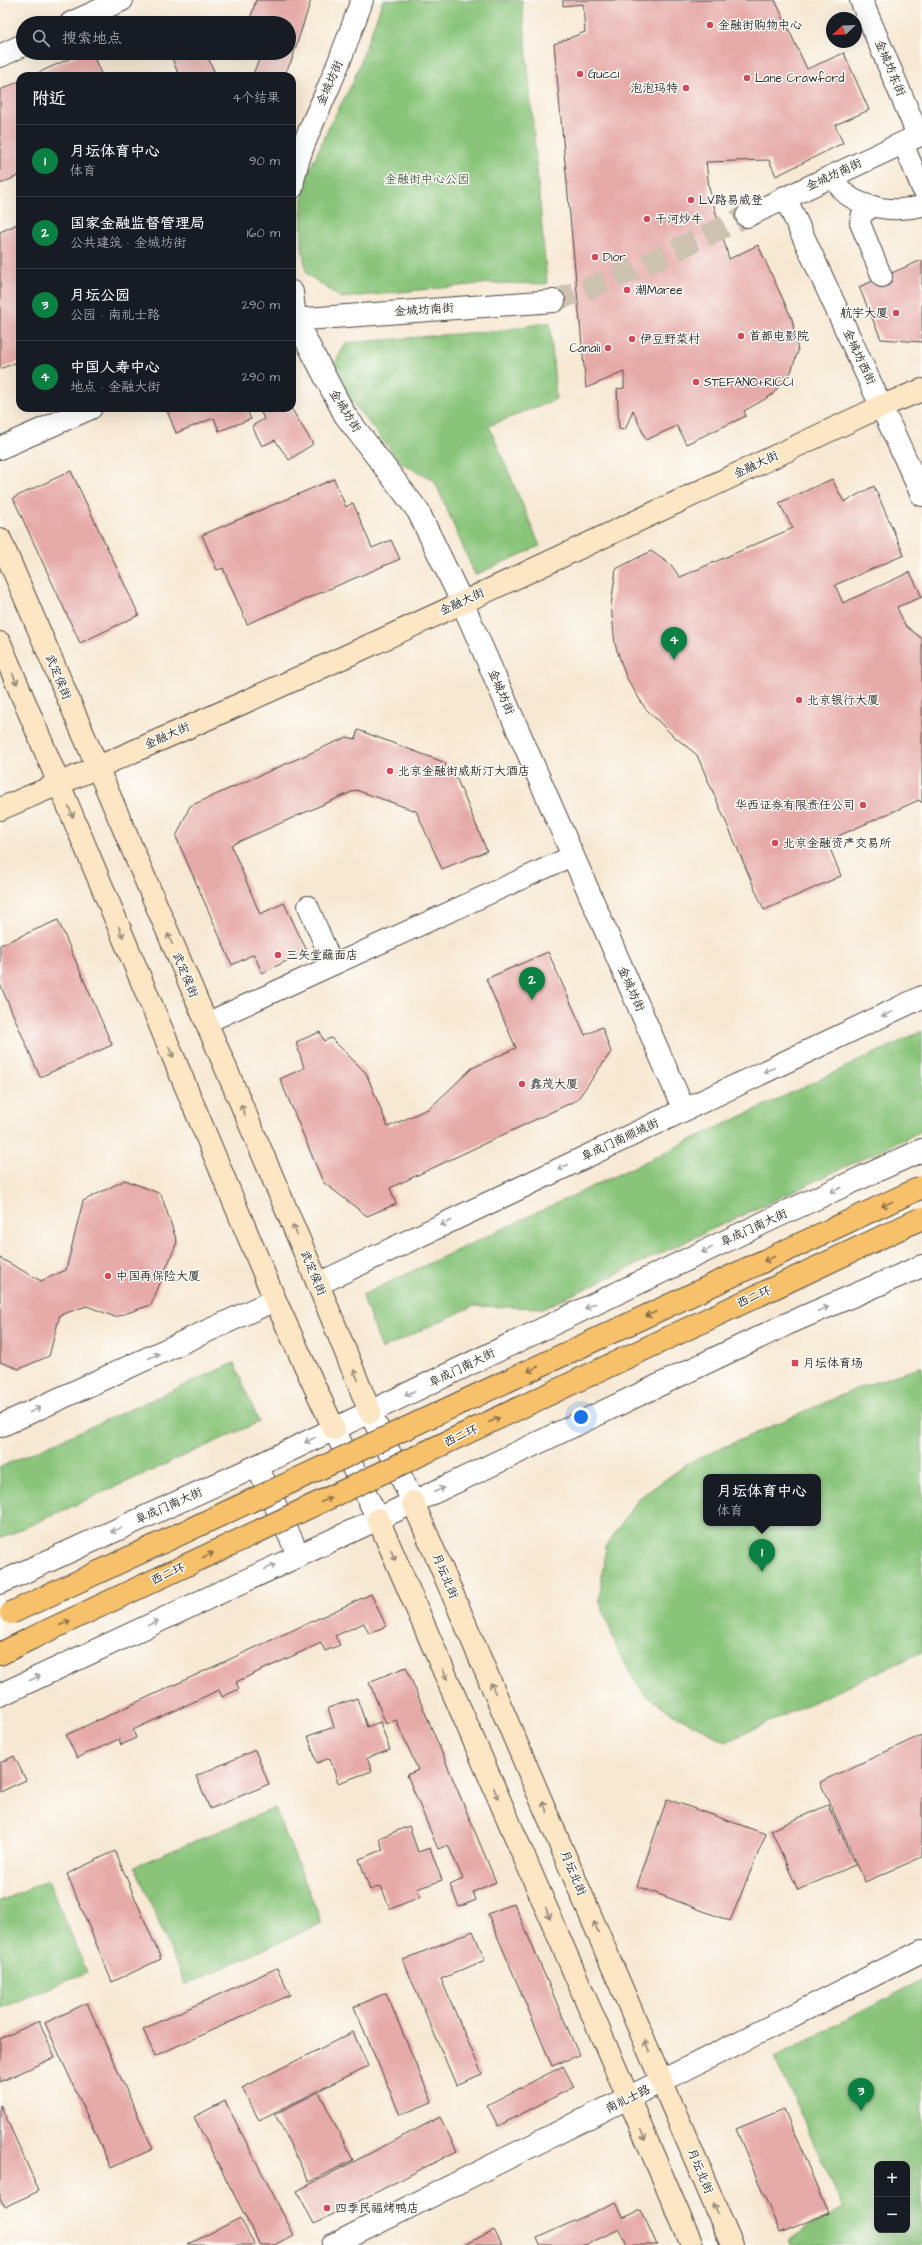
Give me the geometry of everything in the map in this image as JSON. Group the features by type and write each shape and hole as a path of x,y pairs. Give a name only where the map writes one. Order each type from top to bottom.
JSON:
{"highway":[{"path":"5,1615 922,1187"},
{"name":"西二环","path":"0,1654 922,1218"}],"main road":[{"path":"880,400 922,376"},
{"name":"金融大街","path":"0,809 96,768 462,602 880,400 922,390"},
{"name":"武定侯街","path":"0,539 96,768 318,1284 370,1412"},
{"path":"0,643 275,1300 334,1429"},
{"name":"月坛北街","path":"414,1502 732,2245"},
{"path":"378,1519 692,2245"}],"street":[{"path":"80,16 92,6 122,0"},
{"name":"金城坊街","path":"296,169 313,124 345,49 362,0"},
{"name":"金城坊东街","path":"861,0 914,137"},
{"path":"0,56 16,49"},
{"path":"914,137 922,189"},
{"name":"金城坊南街","path":"747,216 914,137"},
{"path":"831,176 846,194 874,206 897,210 922,206"},
{"name":"金城坊西街","path":"785,198 880,400 922,495"},
{"path":"874,206 862,214 860,223 882,278"},
{"name":"金城坊南街","path":"296,320 554,301"},
{"name":"金城坊街","path":"296,325 345,415 418,511 462,602 684,1110"},
{"path":"0,448 82,412"},
{"path":"206,1023 572,856"},
{"path":"308,906 333,965"},
{"name":"阜成门南顺城街","path":"318,1284 922,997"},
{"name":"阜成门南大街","path":"0,1583 257,1466 773,1219 922,1150"},
{"path":"0,1695 298,1554 378,1519 787,1324 922,1266"},
{"path":"0,1426 275,1300"},
{"path":"370,1412 414,1502"},
{"path":"334,1429 378,1519"},
{"path":"257,1466 298,1554"},
{"name":"南礼士路","path":"333,2245 922,1951"}],"green space":[{"name":"金融街中心公园","path":"383,0 522,0 547,284 490,283 341,298 307,274 302,248 301,211 306,177 331,123 353,82"},
{"path":"550,322 556,399 489,426 540,546 475,575 434,480 401,463 348,397 334,365 346,343 504,330"},
{"path":"922,1031 922,1131 544,1308 473,1306 382,1349 362,1295"},
{"path":"234,1363 259,1422 0,1539 0,1467"},
{"path":"922,1367 922,1652 726,1742 672,1713 643,1693 619,1654 599,1599 606,1546 639,1498 690,1462 858,1388"},
{"path":"275,1808 322,1923 185,1985 135,1866"},
{"path":"48,1880 87,1972 0,2009 0,1901"},
{"path":"922,1980 922,2245 790,2245 788,2240 843,2208 775,2057"}],"building":[{"path":"256,0 311,0 296,46 296,16 251,16"},
{"name":"金融街购物中心","path":"563,0 775,0 807,69 844,53 869,110 835,125 843,143 776,176 769,160 706,162 709,188 729,259 758,245 792,319 798,351 791,372 772,395 744,411 746,416 686,444 677,426 646,440 633,410 625,430 619,429 617,389 624,388 624,372 586,388 554,44 585,32 583,4 563,6"},
{"path":"66,60 95,60 100,72 40,72"},
{"path":"173,60 209,60 214,72 177,72"},
{"path":"259,60 292,60 285,72 254,72"},
{"path":"16,83 16,177 0,184 0,90"},
{"path":"16,225 16,363 0,369 0,232"},
{"name":"航宇大厦","path":"922,260 922,342 881,339 859,287"},
{"path":"168,412 248,412 251,419 219,431 214,418 176,433"},
{"path":"261,412 293,412 313,444 289,460 275,440 262,446 252,426 264,419"},
{"path":"71,471 139,615 80,643 13,498"},
{"path":"334,479 346,507 353,503 372,548 391,540 400,559 247,624 223,568 217,570 202,535"},
{"name":"北京银行大厦","path":"832,479 844,502 874,486 904,555 835,585 843,603 910,572 922,597 897,607 905,625 922,639 922,803 919,800 827,841 841,876 764,910 697,755 671,734 645,708 626,677 615,644 611,605 616,569 651,551 671,565 680,577 793,528 779,503"},
{"path":"358,730 446,763 443,772 456,777 487,851 442,869 416,811 356,790 231,845 260,914 284,903 307,951 262,973 254,954 232,965 176,837 190,806 347,737 355,739"},
{"path":"58,920 112,1045 40,1077 0,984 0,945"},
{"path":"548,952 585,1035 602,1027 611,1052 577,1100 390,1188 396,1204 367,1216 323,1182 280,1079 304,1068 296,1042 320,1032 324,1041 331,1038 366,1073 388,1127 430,1108 472,1068 516,1048 486,979"},
{"name":"中国再保险大厦","path":"125,1180 161,1194 177,1242 151,1305 115,1317 87,1306 60,1315 49,1356 19,1369 0,1362 0,1258 41,1281 66,1270 83,1201"},
{"path":"371,1594 386,1626 369,1634 364,1623 335,1636 340,1645 325,1651 321,1643 236,1682 239,1689 222,1697 219,1690 133,1730 136,1738 121,1745 119,1739 77,1758 66,1735"},
{"path":"406,1667 496,1882 473,1892 476,1900 459,1907 450,1885 463,1879 448,1845 438,1849 407,1775 418,1770 396,1720 386,1724 369,1682"},
{"path":"357,1698 367,1727 380,1722 390,1750 367,1758 372,1771 338,1783 330,1758 317,1763 308,1736 334,1727 328,1708"},
{"path":"922,1735 922,1857 865,1882 820,1782"},
{"path":"255,1750 269,1784 210,1809 196,1776"},
{"path":"14,1756 26,1780 0,1792 0,1763"},
{"path":"667,1799 766,1834 730,1921 637,1886"},
{"path":"828,1805 855,1865 798,1890 771,1830"},
{"path":"409,1826 418,1852 430,1848 442,1880 417,1889 420,1897 390,1909 381,1886 370,1890 359,1859 383,1850 379,1838"},
{"path":"115,1851 161,1959 112,1982 67,1874"},
{"path":"514,1903 579,2055 552,2066 488,1914"},
{"path":"473,1931 485,1960 441,1979 482,2074 456,2085 403,1960"},
{"path":"277,1968 290,1995 155,2056 143,2029"},
{"path":"386,1993 432,2102 400,2115 354,2007"},
{"path":"87,2003 153,2149 111,2168 45,2023"},
{"path":"39,2021 55,2057 0,2082 0,2039"},
{"path":"353,2032 368,2066 259,2120 242,2088"},
{"path":"563,2066 574,2087 498,2126 487,2105"},
{"path":"319,2092 353,2160 309,2182 275,2114"},
{"path":"225,2101 294,2235 274,2245 260,2245 194,2117"},
{"path":"0,2104 39,2191 4,2207 0,2199"},
{"path":"784,2109 828,2213 780,2233 736,2129"},
{"path":"440,2117 457,2151 314,2224 297,2191"},
{"path":"616,2202 623,2218 641,2210 657,2245 627,2245 620,2229 585,2245 540,2245 537,2238"},
{"path":"240,2218 255,2245 187,2245"},
{"path":"494,2230 502,2245 464,2245"}],"tunnel":[{"path":"554,301 627,273 747,216"}],"place":[{"name":"金融街购物中心","path":"710,25"},
{"name":"Gucci","path":"580,74"},
{"name":"Lane Crawford","path":"747,78"},
{"name":"泡泡玛特","path":"686,88"},
{"name":"LV路易威登","path":"691,200"},
{"name":"干河炒牛","path":"647,219"},
{"name":"Dior","path":"595,257"},
{"name":"潮Maree","path":"627,290"},
{"name":"航宇大厦","path":"896,313"},
{"name":"首都电影院","path":"741,336"},
{"name":"伊豆野菜村","path":"632,339"},
{"name":"Canali","path":"608,348"},
{"name":"STEFANO+RICCI","path":"696,382"},
{"name":"中国人寿中心","path":"674,660"},
{"name":"北京银行大厦","path":"799,700"},
{"name":"北京金融街威斯汀大酒店","path":"390,771"},
{"name":"华西证券有限责任公司","path":"863,805"},
{"name":"北京金融资产交易所","path":"775,843"},
{"name":"三矢堂蘸面店","path":"278,955"},
{"name":"国家金融监督管理局","path":"532,1000"},
{"name":"鑫茂大厦","path":"522,1084"},
{"name":"中国再保险大厦","path":"108,1276"},
{"name":"月坛体育场","path":"795,1363"},
{"name":"月坛体育中心","path":"762,1572"},
{"name":"月坛公园","path":"861,2111"},
{"name":"四季民福烤鸭店","path":"327,2208"}]}
